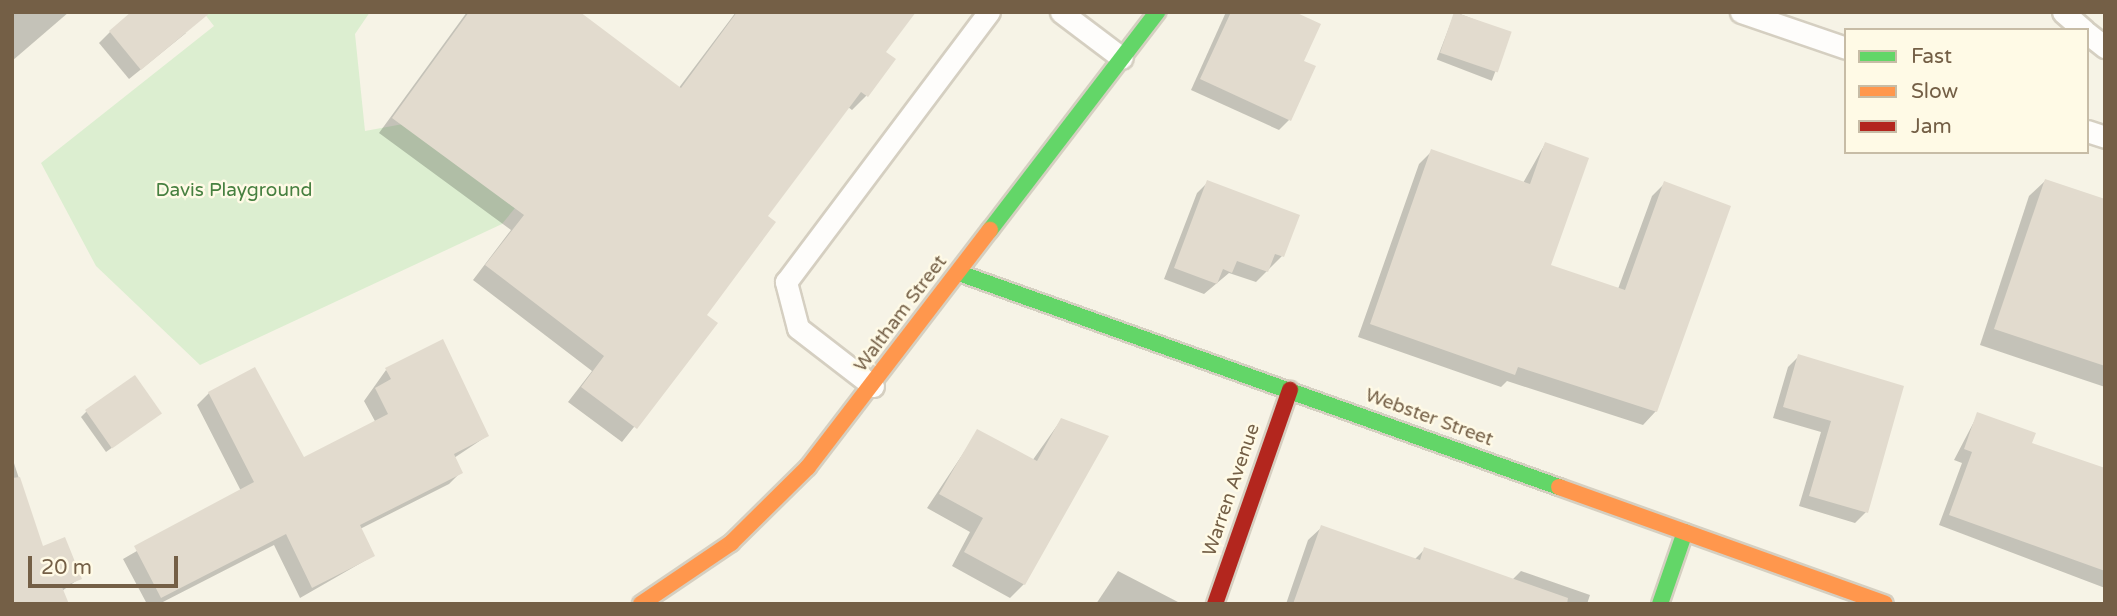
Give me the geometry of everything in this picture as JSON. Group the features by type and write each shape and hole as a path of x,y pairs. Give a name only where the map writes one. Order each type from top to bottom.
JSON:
{"street":[{"name":"Waltham Street","path":"641,604 672,585 782,495 873,386 1157,12"},
{"name":"Webster Street","path":"959,273 1885,604"},
{"name":"Warren Avenue","path":"1215,604 1290,390"},
{"path":"1660,604 1685,532"},
{"path":"672,585 684,604"}],"lane":[{"path":"873,386 798,328 786,282 989,12"},
{"path":"1061,12 1122,58"},
{"path":"1741,12 1844,47"},
{"path":"2063,12 2082,28"},
{"path":"2089,34 2105,47"}],"green space":[{"name":"Davis Playground","path":"203,12 370,12 355,34 365,131 403,124 515,208 502,224 200,365 96,266 41,163 214,26"}],"building":[{"path":"131,12 211,12 141,70 109,31"},
{"path":"469,12 580,12 681,88 737,12 916,12 886,52 896,59 868,97 861,92 768,216 776,222 707,315 718,323 637,429 581,387 604,356 485,265 524,215 392,118"},
{"path":"1231,12 1295,12 1321,24 1304,61 1316,66 1291,121 1200,79"},
{"path":"1454,12 1512,32 1498,73 1440,53"},
{"path":"1545,142 1589,158 1551,265 1625,290 1664,181 1731,206 1657,412 1518,367 1515,375 1370,324 1431,149 1530,184"},
{"path":"2045,179 2105,199 2105,366 1994,329"},
{"path":"1207,180 1300,215 1284,257 1275,254 1268,272 1237,261 1232,273 1223,269 1217,284 1174,268"},
{"path":"443,339 489,436 454,454 463,473 360,525 375,556 312,588 286,534 161,598 134,546 254,482 208,392 255,367 304,457 388,414 375,388 391,379 385,368"},
{"path":"1798,354 1904,386 1868,513 1809,496 1831,421 1783,407"},
{"path":"135,375 162,414 112,448 85,410"},
{"path":"1977,412 2036,433 2032,443 2105,468 2105,571 1949,515 1972,452 1964,449"},
{"path":"1061,418 1109,436 1025,585 964,552 983,518 939,494 977,429 1037,461"},
{"path":"20,477 43,546 65,537 82,579 62,587 69,604 12,604 12,478"},
{"path":"1321,525 1420,560 1424,547 1568,598 1567,604 1293,604"}],"traffic: fast":[{"path":"990,230 1157,12"},
{"path":"959,273 1559,487"},
{"path":"1660,604 1685,532"}],"traffic: slow":[{"path":"641,604 731,543 808,467 990,230"},
{"path":"1559,487 1885,604"}],"traffic: jam":[{"path":"1215,604 1290,390"}]}
